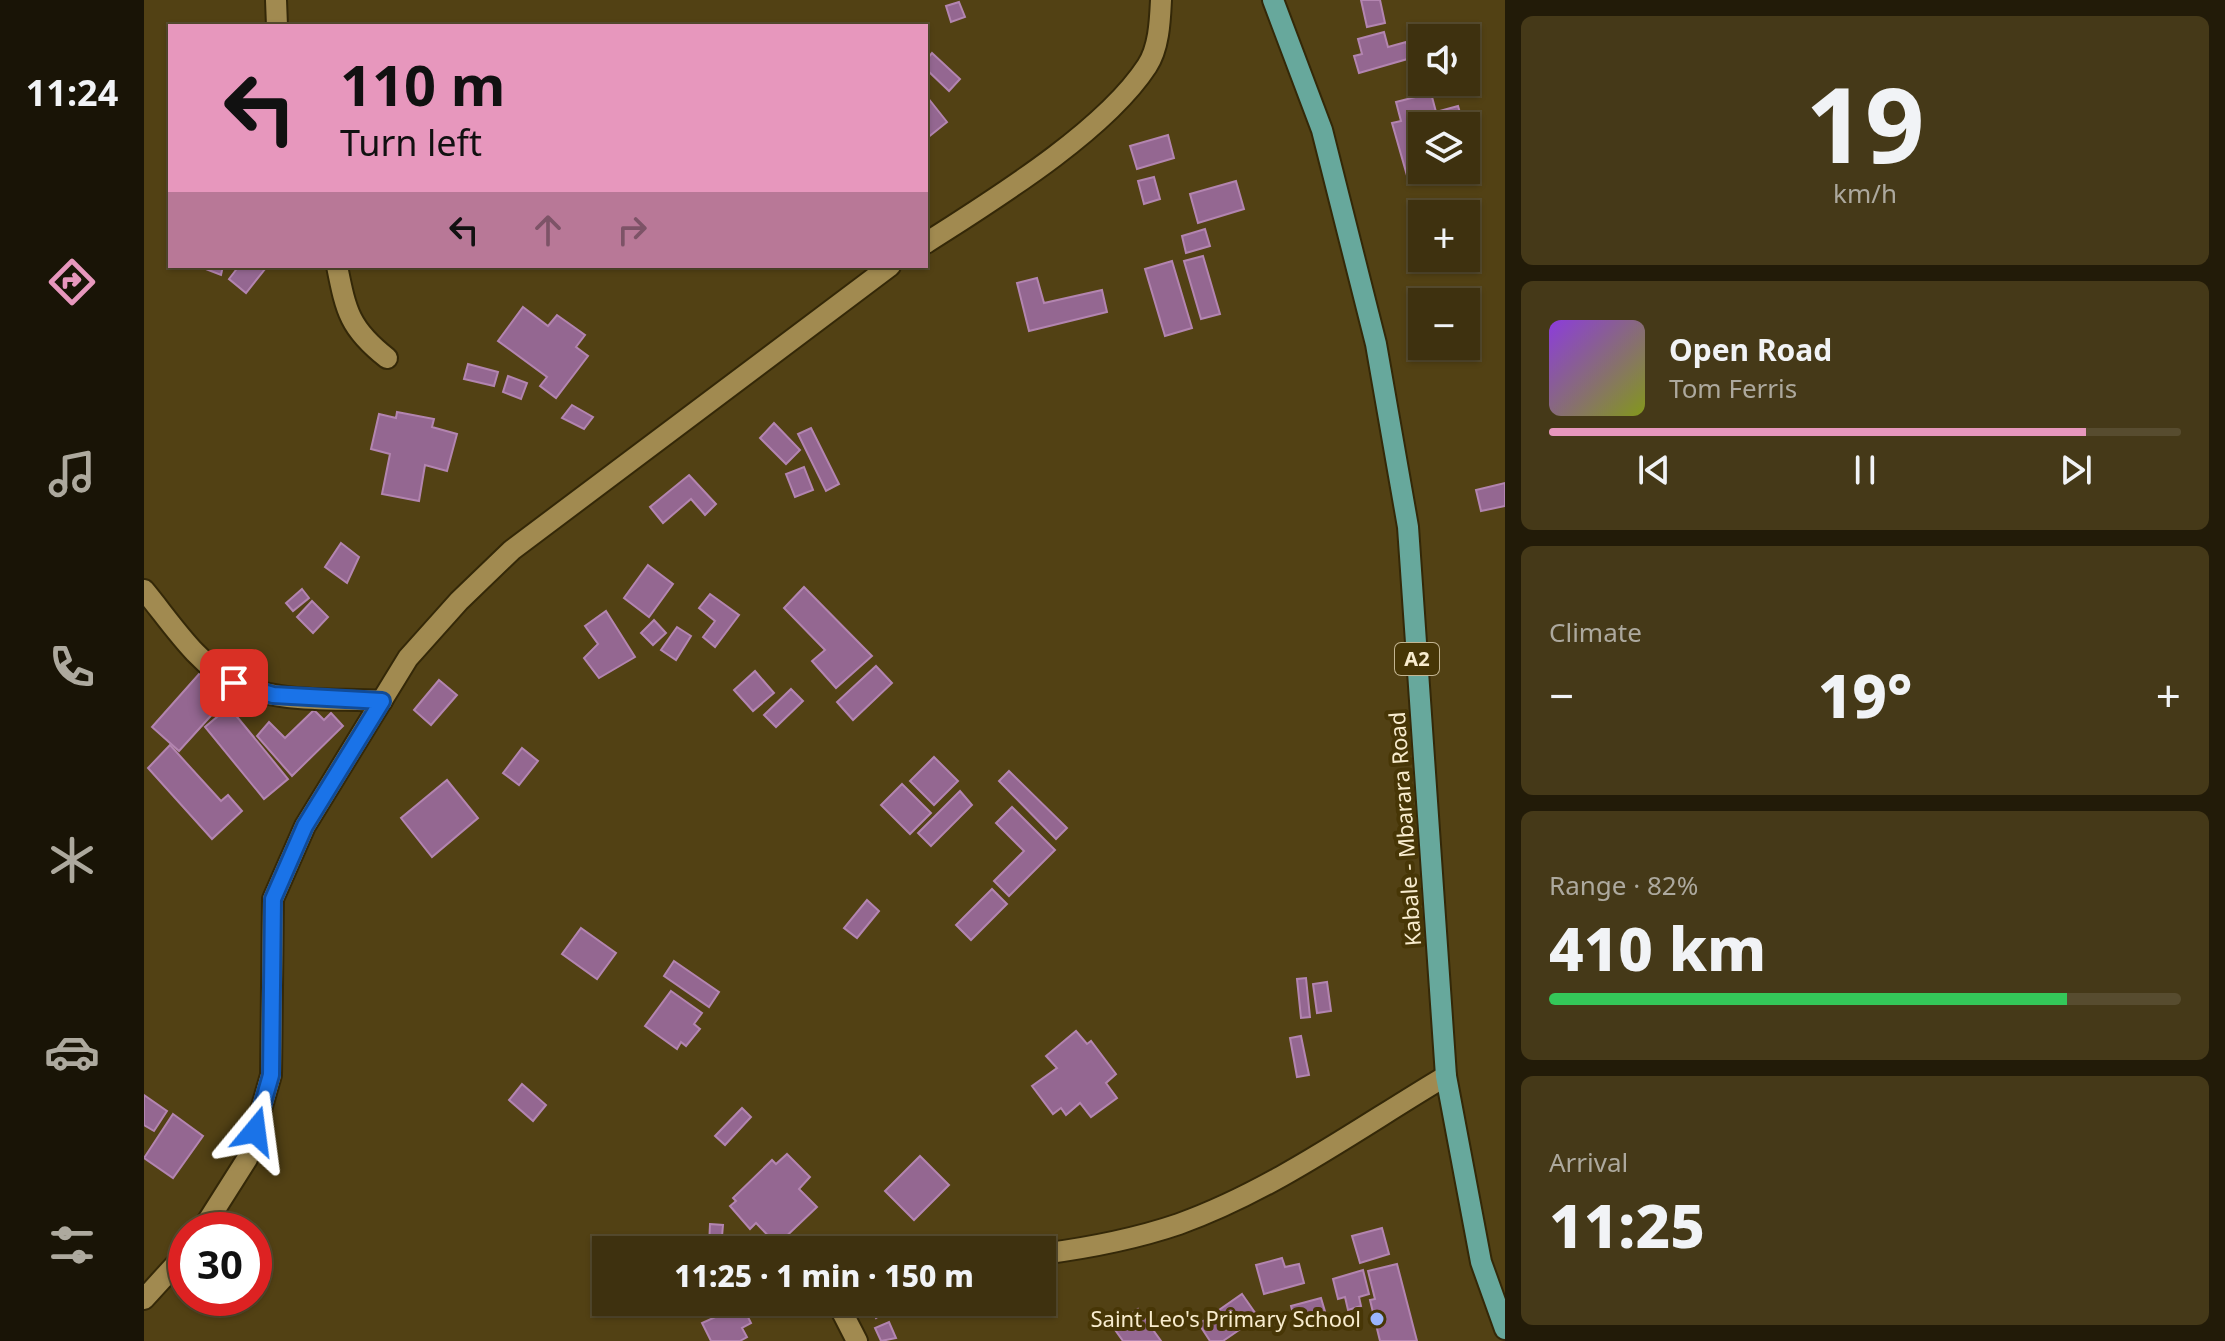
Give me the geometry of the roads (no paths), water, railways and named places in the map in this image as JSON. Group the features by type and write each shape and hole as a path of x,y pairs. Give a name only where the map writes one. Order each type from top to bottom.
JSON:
{"main road":[{"name":"Kabale - Mbarara Road","path":"1273,0 1326,145 1376,344 1408,527 1446,1076 1481,1262 1505,1329"}],"street":[{"path":"276,0 277,24"},
{"path":"928,242 1019,182 1109,109 1148,64 1159,30 1161,0"},
{"path":"337,268 351,323 364,340 387,358"},
{"path":"213,1212 247,1159 271,1075 273,899 305,826 408,658 459,601 512,550 887,268"},
{"path":"144,590 198,654 234,683 273,695 382,701"},
{"path":"1056,1252 1089,1248 1192,1218 1256,1189 1446,1076"},
{"path":"144,1299 168,1273"},
{"path":"844,1316 857,1341"}],"place":[{"name":"Saint Leo's Primary School","path":"1377,1319"}]}
